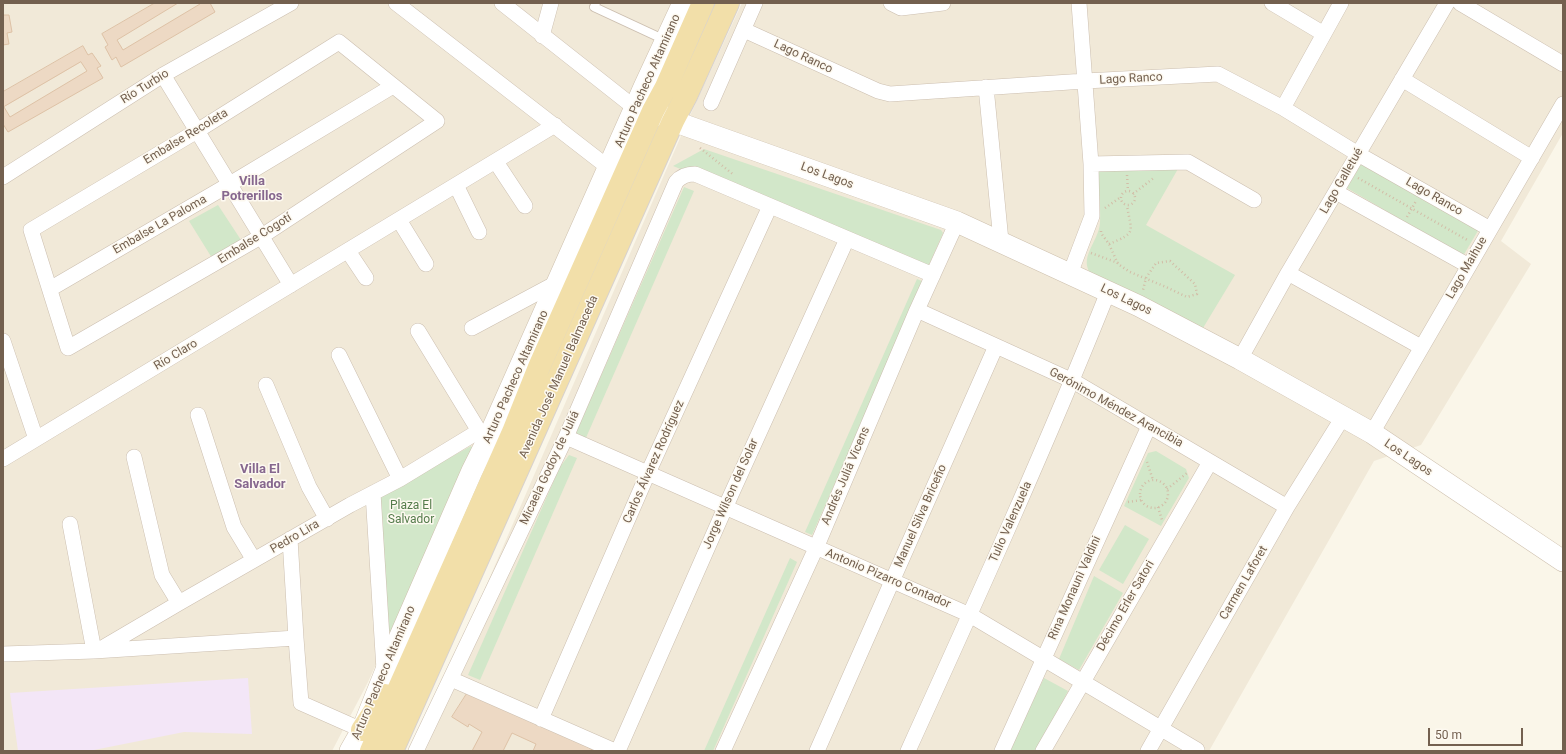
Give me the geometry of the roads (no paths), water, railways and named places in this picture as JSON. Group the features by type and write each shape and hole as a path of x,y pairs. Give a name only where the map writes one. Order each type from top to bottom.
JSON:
{"main road":[{"name":"Arturo Pacheco Altamirano","path":"350,751 362,730 394,650 472,472 483,437 558,282 608,168 644,110 666,40 683,3"},
{"name":"Avenida José Manuel Balmaceda","path":"371,751 513,432 644,110 666,86 703,3"},
{"name":"Avenida José Manuel Balmaceda","path":"392,751 457,607 681,124 686,96 728,3"},
{"name":"Los Lagos","path":"644,110 957,222 1001,241 1073,267 1108,292 1139,306 1240,359 1372,433 1563,561"},
{"path":"408,751 443,656 457,607"},
{"path":"362,730 423,637"}],"street":[{"name":"Río Turbio","path":"3,176 163,75 291,3"},
{"path":"396,3 608,168"},
{"path":"502,3 542,36 644,110"},
{"path":"542,36 551,3"},
{"path":"711,103 755,3"},
{"path":"891,3 901,8 943,3"},
{"path":"1073,267 1092,216 1091,164 1079,3"},
{"path":"1272,3 1324,34"},
{"path":"1282,108 1341,3"},
{"name":"Lago Galletué","path":"1240,359 1288,273 1447,3"},
{"path":"1460,3 1563,64"},
{"name":"Lago Ranco","path":"744,30 878,91 890,94 1218,74 1282,108 1358,154 1490,229"},
{"name":"Embalse Recoleta","path":"50,289 31,230 197,131 339,42 393,86"},
{"path":"163,75 292,285"},
{"path":"1402,79 1532,158"},
{"name":"Embalse Cogotí","path":"50,289 68,348 262,236 437,121 393,86"},
{"name":"Embalse La Paloma","path":"50,289 230,184 393,86"},
{"path":"986,87 1001,241"},
{"name":"Lago Maihue","path":"1372,433 1563,104"},
{"name":"Río Claro","path":"3,459 555,126"},
{"path":"496,162 525,206"},
{"path":"1091,164 1188,162 1194,164 1254,200"},
{"name":"Micaela Godoy de Juliá","path":"416,751 566,437 676,182 684,176 694,174 770,206"},
{"path":"456,185 479,232"},
{"path":"1336,192 1469,266"},
{"path":"770,206 933,275"},
{"name":"Carlos Álvarez Rodríguez","path":"541,718 648,473 770,206"},
{"path":"399,220 426,264"},
{"name":"Andrés Juliá Vicens","path":"723,751 816,548 917,310 957,222"},
{"name":"Jorge Wilson del Solar","path":"617,751 725,508 848,239"},
{"path":"348,250 366,278"},
{"path":"1288,273 1421,347"},
{"path":"472,328 558,282"},
{"name":"Tulio Valenzuela","path":"908,751 970,615 1073,381 1108,292"},
{"name":"Gerónimo Méndez Arancibia","path":"917,310 1073,381 1287,507"},
{"path":"418,331 483,437"},
{"path":"3,341 36,439"},
{"name":"Manuel Silva Briceño","path":"816,751 996,346"},
{"path":"339,355 400,479"},
{"path":"266,384 309,487 327,518"},
{"path":"198,415 234,527 254,560"},
{"name":"Carmen Laforet","path":"1148,751 1287,507 1343,417"},
{"name":"Rina Monauni Valdini","path":"1002,751 1149,426"},
{"name":"Pedro Lira","path":"3,654 96,651 327,518 483,437"},
{"name":"Antonio Pizarro Contador","path":"566,437 970,615 1197,750"},
{"path":"134,458 162,575 178,603"},
{"name":"Décimo Erler Satori","path":"1043,751 1210,462"},
{"path":"373,493 384,675"},
{"path":"70,524 96,651 296,638"},
{"path":"290,539 301,703 362,730"},
{"path":"451,679 617,751"}],"lane":[{"path":"596,3 594,7 666,40"}],"district":[{"name":"Villa Potrerillos","path":"252,190"},
{"name":"Villa El Salvador","path":"260,478"}],"park label":[{"name":"Plaza El Salvador","path":"411,513"}]}
